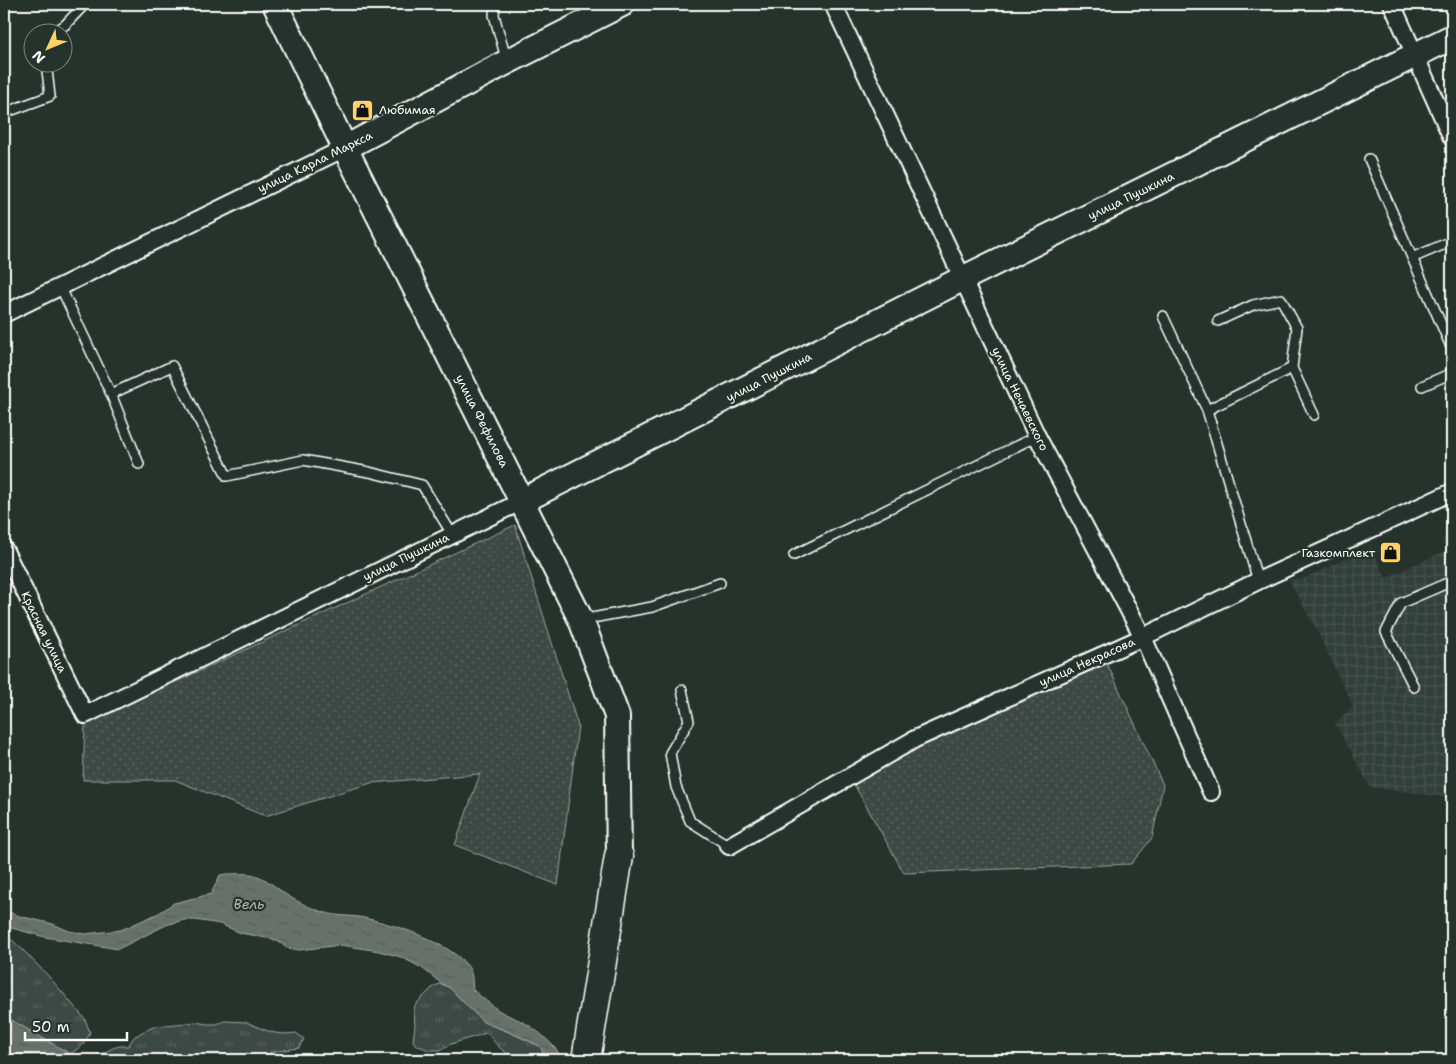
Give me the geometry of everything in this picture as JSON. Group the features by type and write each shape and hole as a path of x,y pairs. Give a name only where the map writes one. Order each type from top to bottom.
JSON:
{"highway":[{"path":"586,1060 619,856"}],"main road":[{"name":"улица Фефилова","path":"275,4 581,620 617,716 619,856"},
{"name":"улица Карла Маркса","path":"345,148 507,62 622,4"},
{"name":"улица Пушкина","path":"522,501 962,279 1452,37"}],"street":[{"name":"улица Нечаевского","path":"833,4 1037,436 1143,637 1211,792"},
{"path":"1392,4 1452,138"},
{"name":"улица Карла Маркса","path":"4,314 345,148"},
{"name":"улица Некрасова","path":"729,846 915,739 1143,637 1258,581 1452,492"},
{"name":"улица Пушкина","path":"85,715 522,501"},
{"name":"Красная улица","path":"4,549 85,715"}],"lane":[{"path":"68,22 85,4"},
{"path":"495,4 494,15 507,62"},
{"path":"4,113 50,96 47,72"},
{"path":"1369,159 1452,349"},
{"path":"1412,258 1452,241"},
{"path":"60,286 111,394 139,464"},
{"path":"1218,321 1253,305 1281,299 1297,328 1292,368 1314,415"},
{"path":"1163,316 1207,410 1258,581"},
{"path":"111,394 172,366 227,476 303,460 369,472 422,485 452,534"},
{"path":"1207,410 1292,368"},
{"path":"1422,386 1452,373"},
{"path":"794,555 1037,436"},
{"path":"1414,687 1386,632 1401,603 1452,582"},
{"path":"581,620 652,607 720,583"},
{"path":"682,690 689,721 670,753 676,787 690,821 729,846"}],"shaded area":[{"path":"1452,535 1452,798 1370,787 1335,723 1353,706 1316,629 1289,580 1303,579 1371,547 1386,578 1447,550 1442,540"}],"green space":[{"path":"515,525 578,726 558,885 455,845 480,774 371,783 265,816 175,780 83,780 85,724"},
{"path":"1105,659 1163,785 1152,838 1131,864 904,873 851,779 1072,667"},
{"path":"4,937 12,940 22,949 85,1019 90,1033 83,1045 70,1054 4,1016"},
{"path":"439,984 450,988 483,1022 540,1046 545,1056 526,1059 513,1056 502,1049 486,1033 451,1044 440,1050 429,1050 416,1045 413,1041 415,1005 432,988"},
{"path":"225,1021 246,1022 275,1033 296,1033 304,1039 299,1048 270,1052 270,1060 84,1060 117,1047 128,1046 134,1037 156,1026 196,1022 216,1024"}],"water":[{"name":"Вель","path":"220,875 256,875 267,880 294,899 328,914 359,917 376,921 406,930 450,950 469,968 472,976 473,990 498,1010 523,1022 541,1034 556,1049 563,1060 546,1060 540,1046 483,1022 450,988 422,968 401,957 379,951 341,945 299,950 288,948 276,940 241,933 220,924 195,920 184,920 166,925 118,949 45,937 4,926 4,910 19,916 53,924 69,931 85,934 121,930 159,913 174,903 211,894"},
{"path":"4,1016 70,1054 80,1060 4,1060"}],"place":[{"name":"Любимая","path":"363,110"},
{"name":"Газкомплект","path":"1391,553"}]}
